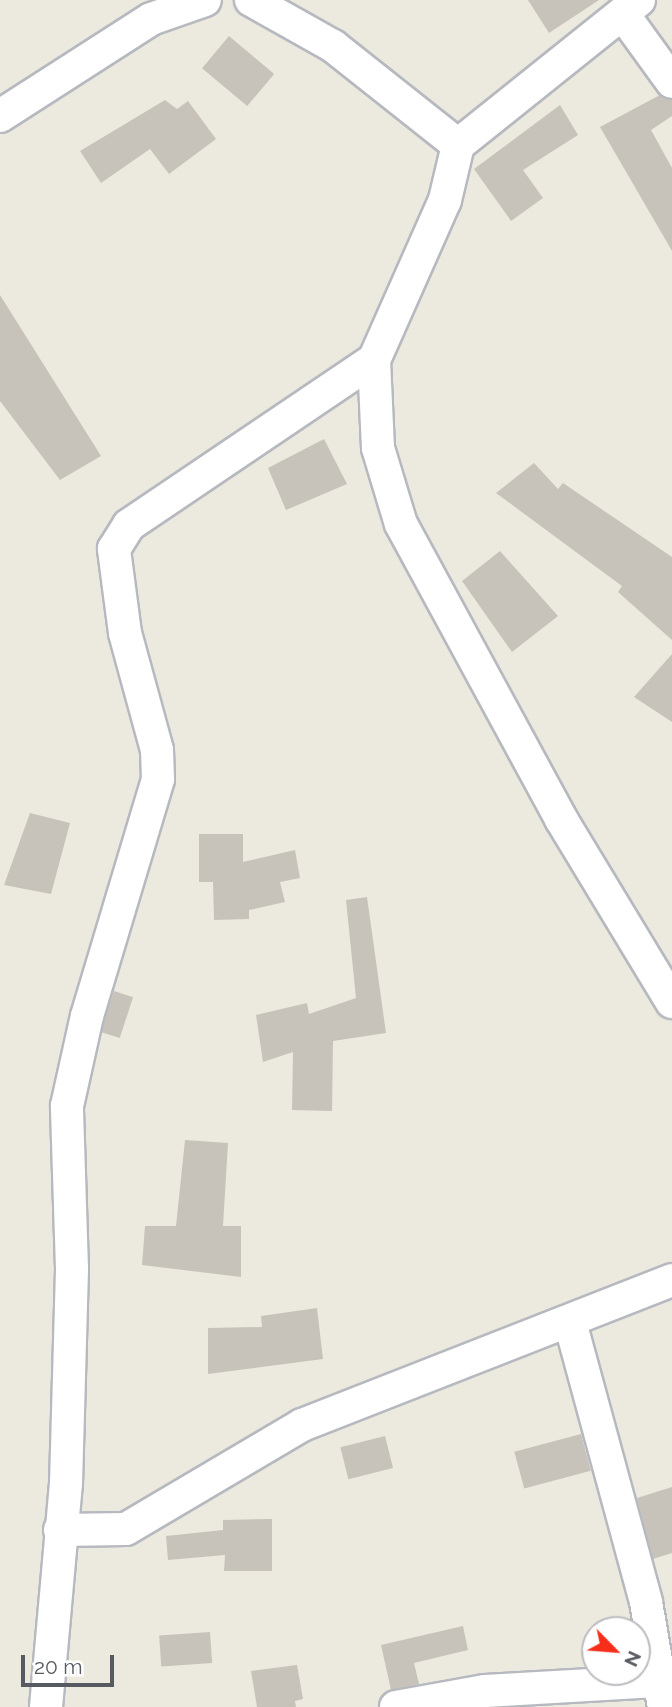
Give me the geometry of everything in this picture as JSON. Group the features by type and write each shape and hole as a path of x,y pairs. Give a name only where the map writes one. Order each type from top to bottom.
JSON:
{"street":[{"path":"0,116 151,19 205,0"},
{"path":"251,0 333,46 458,145"},
{"path":"672,82 632,8 458,145 445,200 374,360 378,448 401,524 561,819 672,1002"},
{"path":"46,1707 60,1530 72,1269 67,1106 87,1016 158,779 157,750 125,633 114,549 129,526 374,360"},
{"path":"60,1530 126,1529 302,1425 672,1280"},
{"path":"396,1707 485,1691 663,1694 636,1562 570,1322"}],"building":[{"path":"528,0 599,0 549,33"},
{"path":"229,36 274,74 247,106 202,68"},
{"path":"660,95 672,100 672,116 651,130 672,168 672,251 600,127"},
{"path":"165,100 177,109 188,101 216,139 169,174 150,149 101,183 80,151"},
{"path":"560,105 578,135 523,170 543,198 511,221 474,169"},
{"path":"0,295 101,456 60,480 0,401"},
{"path":"324,439 347,484 286,510 268,468"},
{"path":"534,463 558,489 563,483 672,557 672,640 618,592 622,586 496,493"},
{"path":"500,551 558,616 512,652 462,581"},
{"path":"672,654 672,722 634,697"},
{"path":"30,813 70,823 51,894 4,885"},
{"path":"199,834 243,834 243,862 295,850 300,878 280,882 285,902 249,910 249,919 214,920 213,882 199,882"},
{"path":"367,897 386,1033 333,1041 332,1111 292,1110 293,1052 263,1062 256,1015 307,1003 309,1014 356,998 346,900"},
{"path":"114,991 133,997 120,1038 101,1032"},
{"path":"185,1140 228,1143 223,1226 241,1226 241,1277 142,1265 145,1226 176,1226"},
{"path":"317,1308 323,1359 208,1374 208,1328 262,1327 261,1316"},
{"path":"581,1434 591,1471 524,1489 514,1452"},
{"path":"385,1436 393,1468 348,1479 340,1447"},
{"path":"672,1487 672,1553 653,1559 637,1498"},
{"path":"272,1519 272,1571 224,1571 225,1555 168,1560 166,1536 223,1530 223,1520"},
{"path":"463,1626 468,1650 414,1663 419,1684 391,1690 381,1645"},
{"path":"210,1632 212,1663 161,1666 159,1636"},
{"path":"297,1665 303,1699 295,1701 296,1707 257,1707 251,1671"}]}
